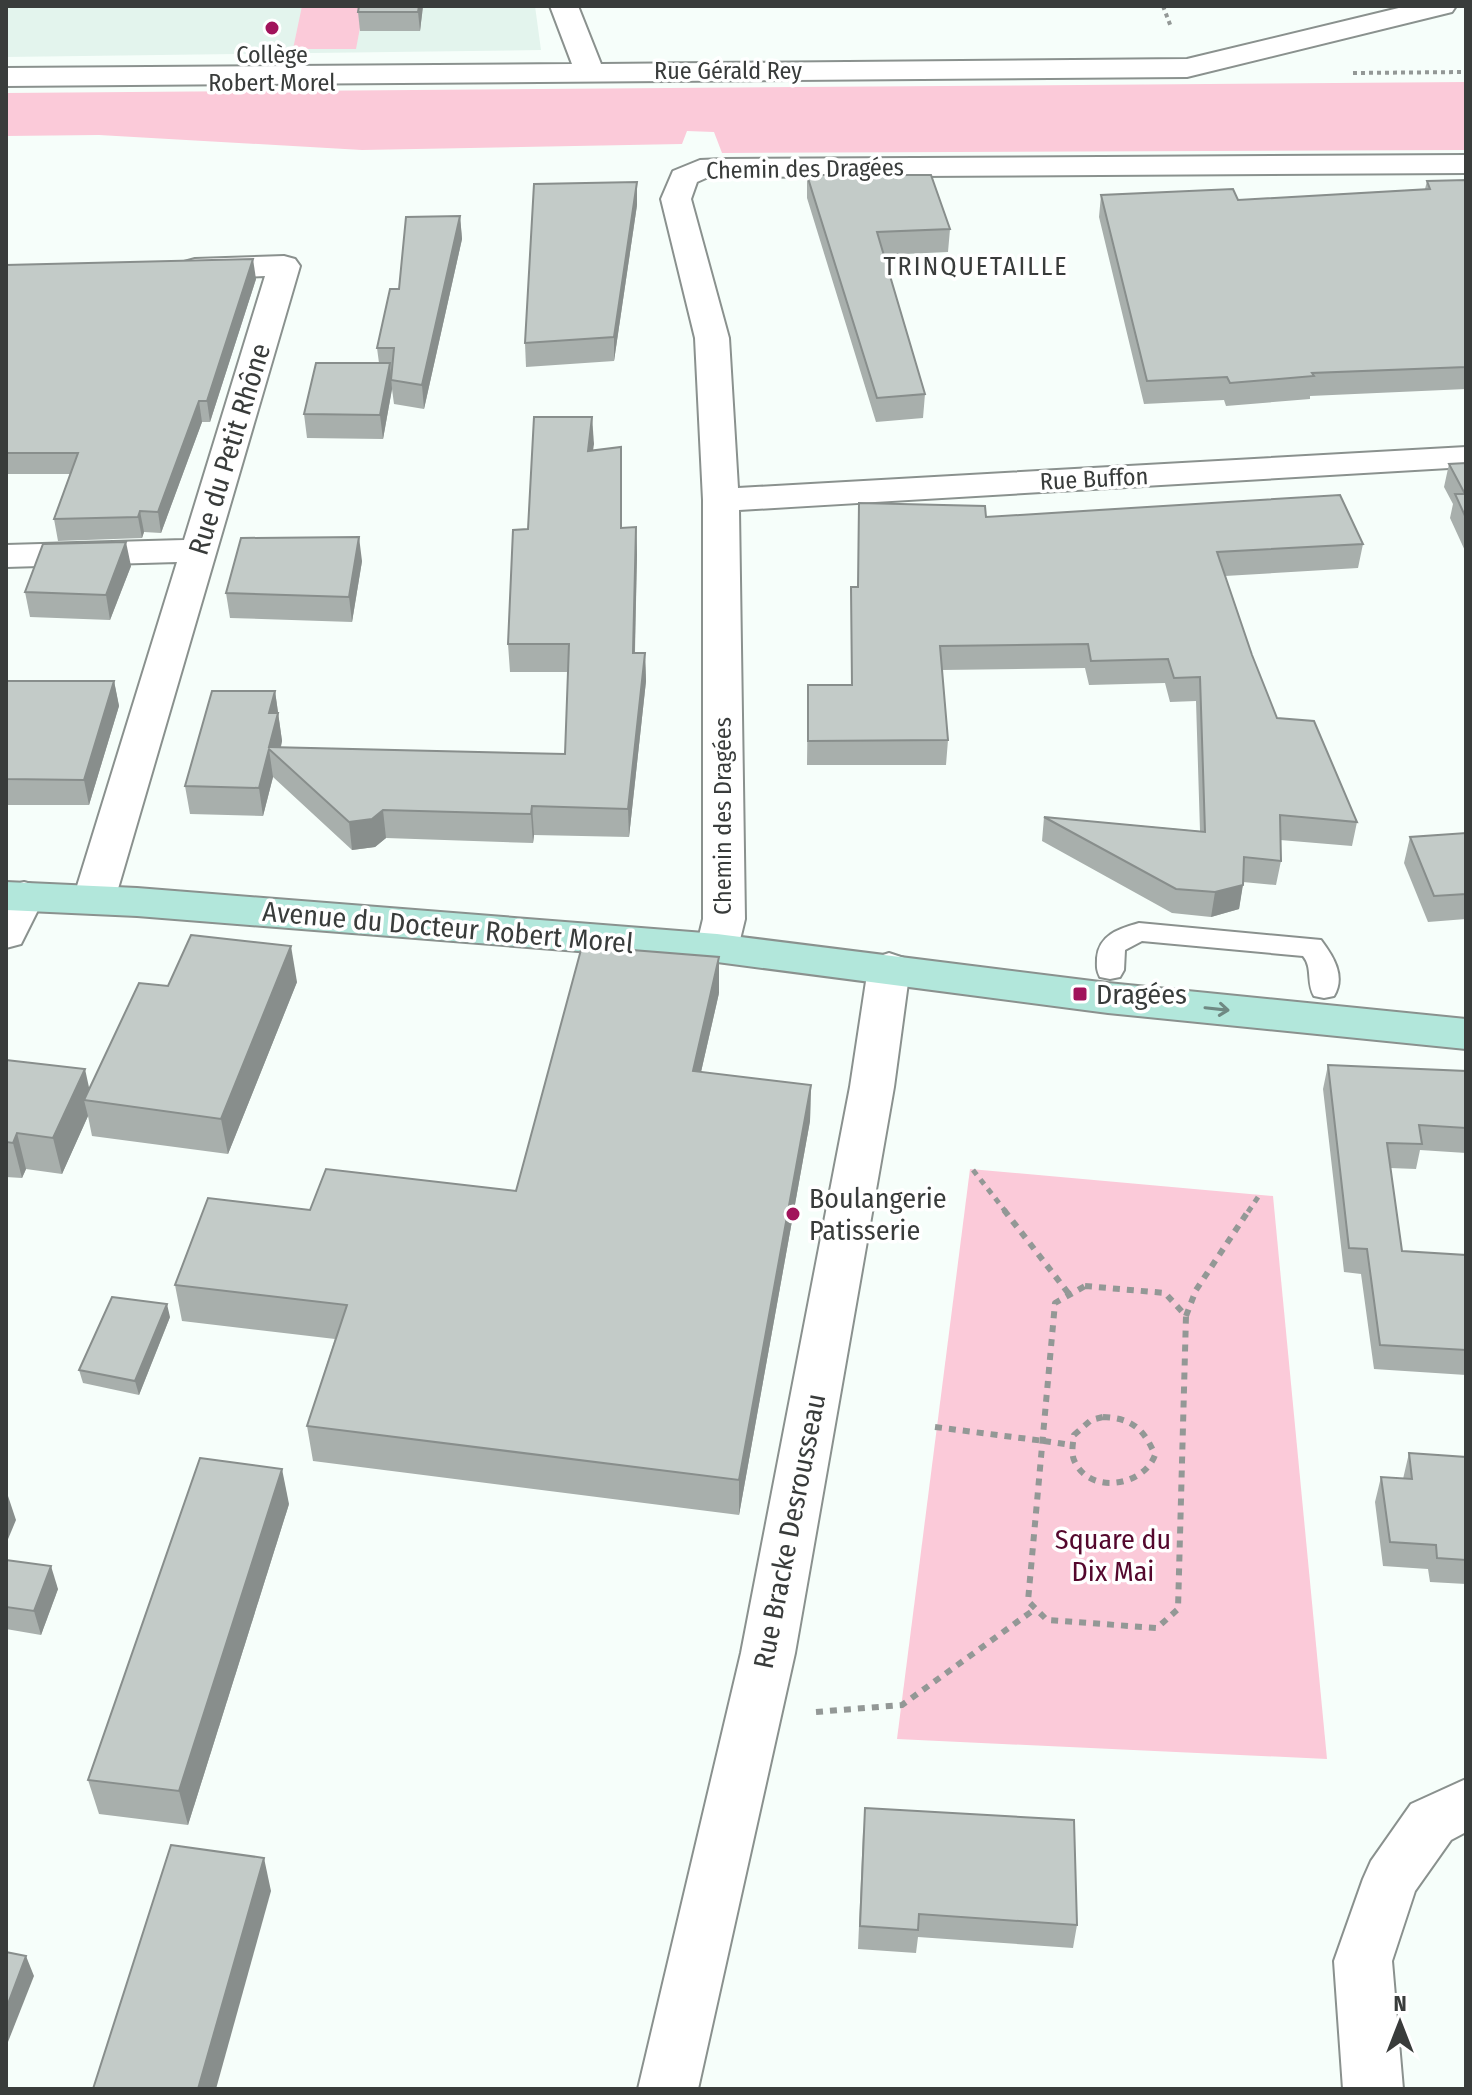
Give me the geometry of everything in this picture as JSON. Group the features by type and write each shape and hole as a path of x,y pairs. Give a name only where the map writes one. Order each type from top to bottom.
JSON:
{"street":[{"path":"564,6 590,72"},
{"name":"Rue Gérald Rey","path":"6,77 1187,68 1442,6"},
{"name":"Chemin des Dragées","path":"717,948 724,919 721,500 712,338 676,199 684,177 700,169 1466,164"},
{"name":"Rue du Petit Rhône","path":"94,899 284,266 161,269"},
{"name":"Rue Buffon","path":"721,500 1466,457"},
{"path":"6,556 198,551"},
{"path":"6,934 15,896"},
{"name":"Avenue du Docteur Robert Morel","path":"15,896 94,899 717,948 1108,998 1466,1034"},
{"name":"Avenue du Docteur Robert Morel","path":"889,968 1110,970 1324,989 1466,1011"},
{"name":"Rue Bracke Desrousseau","path":"668,2089 768,1653 869,1103 889,968"},
{"path":"1373,2089 1363,1961 1391,1879 1431,1822 1466,1804"}],"path":[{"path":"973,1170 1069,1294"},
{"path":"1186,1316 1165,1293 1085,1286 1055,1303 1028,1601 1047,1620 1157,1628 1178,1609 1186,1316 1196,1290 1260,1194"},
{"path":"1117,1417 1142,1429 1154,1450 1153,1461 1148,1472 1138,1479 1111,1484 1086,1475 1077,1466 1071,1445 1074,1435 1091,1420 1117,1417"},
{"path":"935,1427 1071,1445"},
{"path":"753,1718 902,1705 1035,1609"}],"shaded area":[{"name":"Collège Robert Morel","path":"6,6 535,6 541,50 6,57"}],"green space":[{"path":"302,6 364,6 356,49 293,49"},
{"path":"1466,82 1466,150 722,153 714,132 687,131 682,144 362,150 99,135 6,136 6,93"},
{"name":"Square du Dix Mai","path":"970,1169 1273,1196 1327,1759 897,1739"}],"building":[{"path":"359,6 419,6 418,12 358,12"},
{"path":"807,175 931,175 950,229 877,232 925,394 877,398"},
{"path":"1466,180 1466,367 1312,373 1314,376 1230,383 1227,377 1147,381 1101,195 1233,189 1238,200 1430,189 1427,181"},
{"path":"637,182 614,337 525,343 534,184"},
{"path":"460,216 422,385 391,380 394,348 377,348 390,289 399,289 406,217"},
{"path":"253,259 207,401 199,401 158,512 140,511 138,517 54,519 78,453 6,453 6,265"},
{"path":"316,363 390,363 380,415 304,414"},
{"path":"534,417 592,417 588,451 621,447 621,528 636,527 633,653 645,653 628,809 532,806 531,814 383,810 372,819 349,822 269,749 259,788 185,786 212,691 275,691 269,713 278,713 269,747 565,754 569,644 508,644 513,530 528,529"},
{"path":"1466,463 1466,518 1455,494 1465,494 1449,464"},
{"path":"1340,495 1363,544 1217,552 1277,718 1314,721 1357,822 1280,815 1281,861 1244,857 1243,885 1215,892 1176,889 1044,817 1205,832 1200,677 1174,678 1168,659 1091,661 1088,644 940,646 948,740 808,741 808,685 852,685 851,587 858,587 859,503 985,506 986,517"},
{"path":"359,537 349,597 226,593 241,538"},
{"path":"126,542 106,595 25,592 43,544"},
{"path":"6,681 114,681 84,780 6,779"},
{"path":"1466,833 1466,894 1434,896 1410,837"},
{"path":"191,935 291,946 221,1119 84,1100 139,983 168,986"},
{"path":"582,946 719,957 693,1071 811,1085 739,1480 307,1426 347,1305 175,1285 208,1198 310,1210 326,1169 516,1191"},
{"path":"6,1060 85,1069 53,1138 17,1133 13,1143 6,1142"},
{"path":"1328,1065 1466,1071 1466,1128 1419,1125 1422,1144 1387,1143 1402,1251 1466,1255 1466,1350 1380,1345 1367,1249 1349,1248"},
{"path":"112,1297 167,1304 135,1381 79,1370"},
{"path":"1409,1453 1466,1457 1466,1560 1437,1558 1436,1545 1390,1542 1381,1477 1412,1479"},
{"path":"200,1458 282,1469 179,1791 88,1780"},
{"path":"6,1560 51,1566 34,1611 6,1607"},
{"path":"865,1808 1074,1820 1077,1925 919,1914 918,1930 860,1926"},
{"path":"171,1845 264,1858 198,2089 93,2089"},
{"path":"6,1952 26,1956 6,2009"}],"place":[{"name":"Collège Robert Morel","path":"272,28"},
{"name":"Dragées","path":"1080,994"},
{"name":"Boulangerie Patisserie","path":"793,1214"}],"district":[{"name":"TRINQUETAILLE","path":"976,266"}]}
